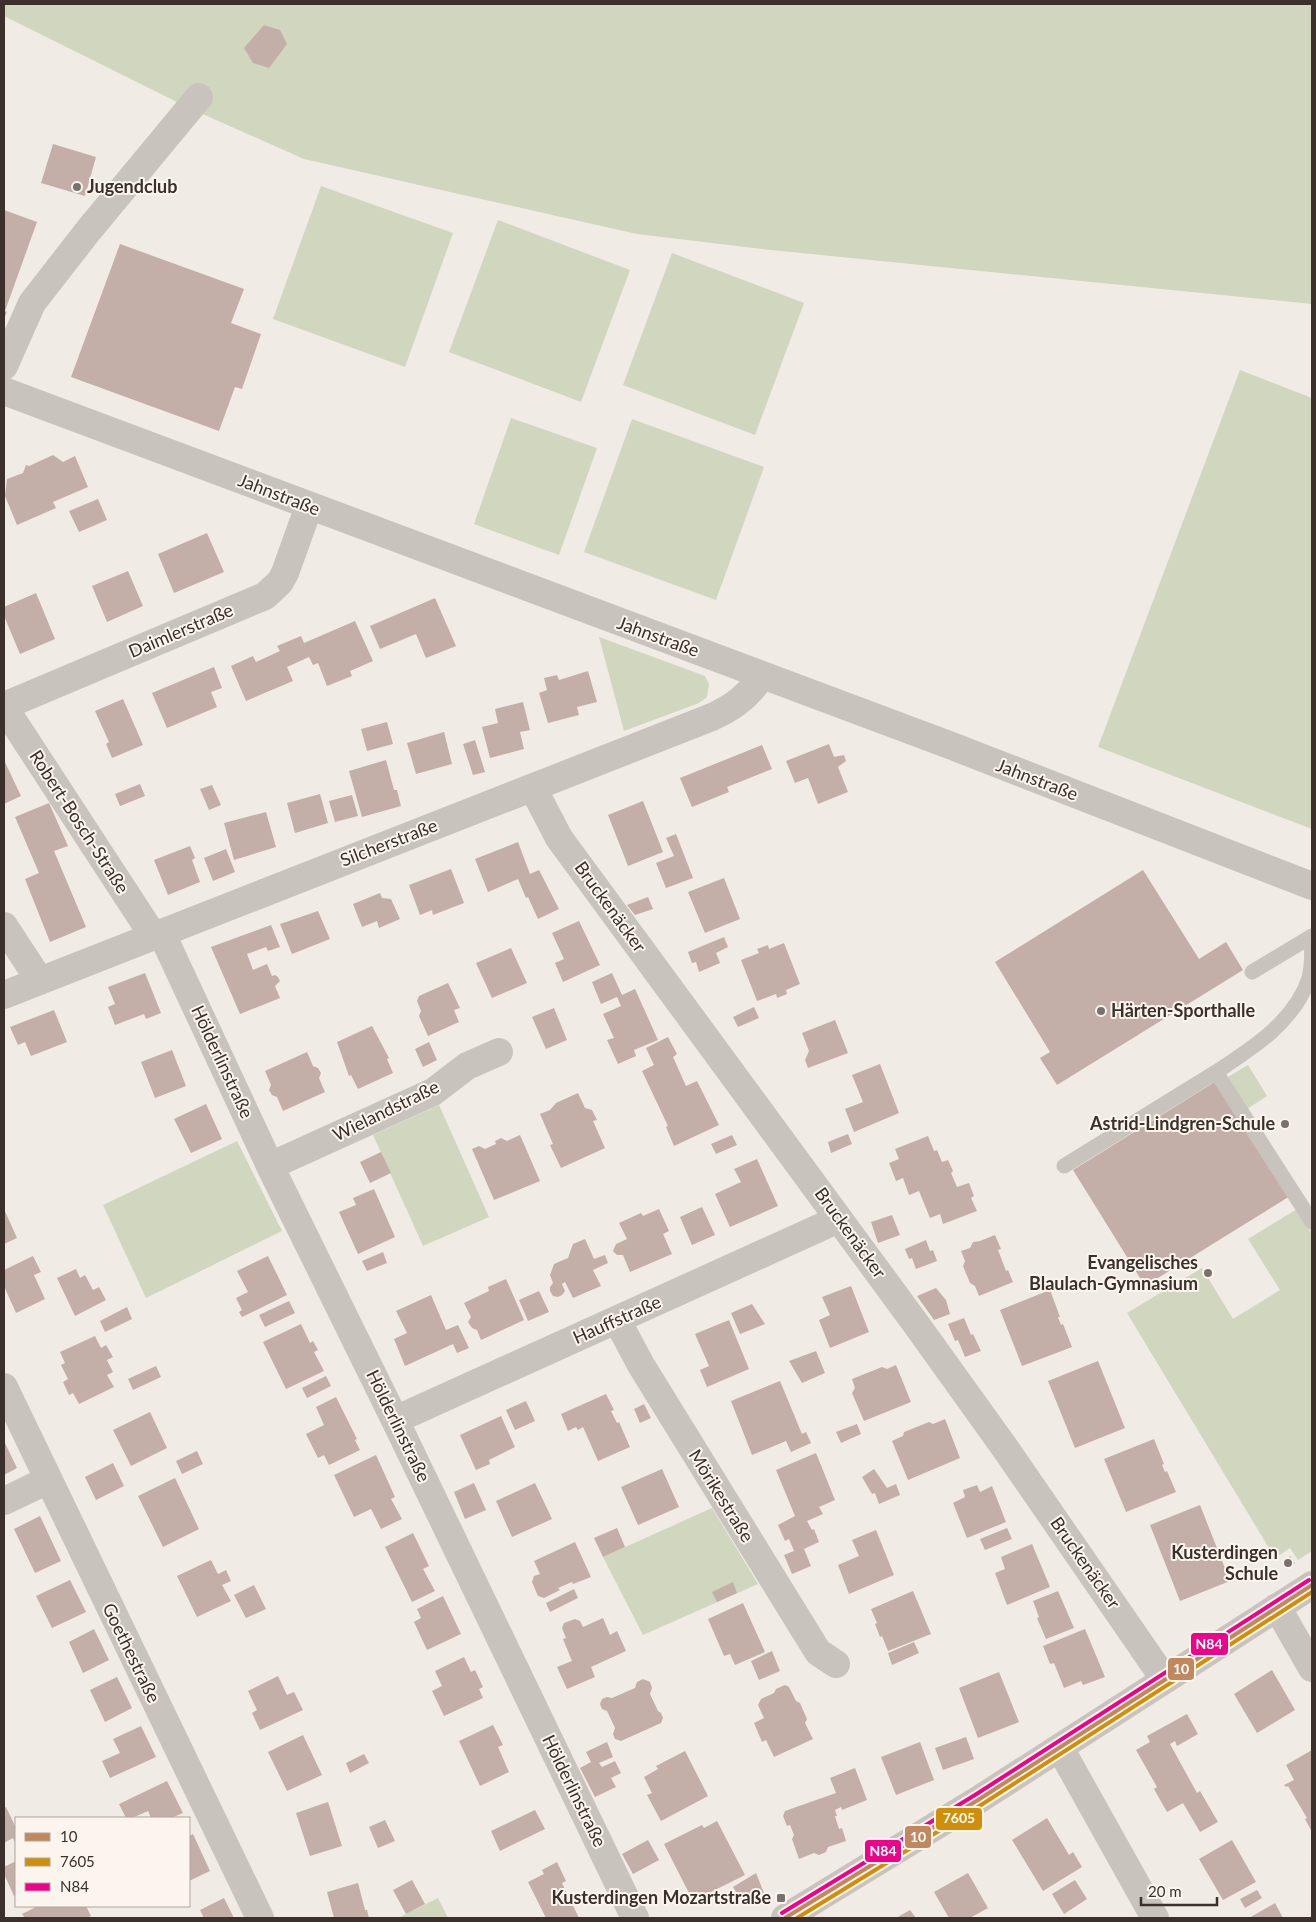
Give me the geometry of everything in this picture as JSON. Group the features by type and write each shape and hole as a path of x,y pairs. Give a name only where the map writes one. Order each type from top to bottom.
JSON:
{"street":[{"path":"4,366 32,303 88,231 199,97"},
{"name":"Jahnstraße","path":"4,391 762,675 1312,886"},
{"name":"Daimlerstraße","path":"4,706 265,596 280,582 309,506"},
{"name":"Silcherstraße","path":"4,995 725,711 746,695 762,675"},
{"name":"Robert-Bosch-Straße","path":"4,706 158,935"},
{"name":"Bruckenäcker","path":"533,788 559,838 1005,1448 1165,1680"},
{"path":"4,926 40,981"},
{"name":"Hölderlinstraße","path":"158,935 635,1918"},
{"name":"Wielandstraße","path":"270,1166 433,1092 466,1066 499,1052"},
{"name":"Hauffstraße","path":"395,1420 839,1219"},
{"name":"Mörikestraße","path":"617,1320 641,1364 818,1652 836,1664"},
{"name":"Goethestraße","path":"4,1387 260,1918"},
{"path":"4,1501 48,1480"},
{"path":"785,1918 892,1854 1060,1748 1312,1585"},
{"path":"1277,1607 1312,1668"},
{"path":"1060,1748 1155,1918"}],"lane":[{"path":"1252,972 1312,936"},
{"path":"1064,1166 1216,1072 1278,1027 1300,1000 1309,977 1312,957 1312,936"},
{"path":"1216,1072 1312,1222"}],"green space":[{"path":"4,4 1312,4 1312,304 771,250 637,234 304,159 189,108 4,16"},
{"path":"321,186 453,233 405,367 273,319"},
{"path":"498,220 630,270 581,402 449,352"},
{"path":"672,253 804,303 755,435 623,385"},
{"path":"1240,370 1312,398 1312,829 1098,747"},
{"path":"511,418 597,448 559,555 474,524"},
{"path":"632,419 764,467 716,600 584,552"},
{"path":"599,637 705,676 709,684 707,697 699,703 624,731"},
{"path":"1248,1065 1267,1096 1247,1109 1228,1077"},
{"path":"439,1105 489,1217 423,1246 373,1135"},
{"path":"237,1141 282,1231 146,1298 103,1205"},
{"path":"1297,1209 1312,1233 1312,1551 1298,1560 1290,1548 1275,1558 1127,1313 1202,1268 1233,1319 1280,1290 1248,1239"},
{"path":"712,1508 758,1584 643,1635 603,1557"},
{"path":"438,1898 448,1918 398,1918"}],"building":[{"path":"264,25 280,30 287,44 269,68 253,63 244,48"},
{"path":"53,144 96,157 85,196 41,183"},
{"path":"4,210 37,222 5,311 7,312 4,319"},
{"path":"120,244 244,289 231,323 261,334 242,389 235,387 219,431 71,377"},
{"path":"53,455 63,462 75,456 88,487 53,502 56,508 17,525 5,496 7,479 23,473 26,465 29,466"},
{"path":"98,499 107,520 79,532 69,511"},
{"path":"207,533 224,572 174,593 158,554"},
{"path":"128,571 143,606 107,622 92,586"},
{"path":"36,593 55,639 20,654 4,616 4,607"},
{"path":"435,598 456,646 426,658 416,634 380,649 370,626"},
{"path":"355,621 373,661 350,671 352,676 327,686 318,663 313,665 309,657 287,667 293,681 246,701 231,666 253,656 256,662 280,651 277,646 301,636 304,643"},
{"path":"214,667 222,688 211,692 217,707 167,728 152,693"},
{"path":"588,671 597,702 577,707 579,715 548,723 539,693 547,690 544,678 557,675 559,680"},
{"path":"123,699 143,745 112,758 106,744 109,742 95,711"},
{"path":"523,702 530,730 520,732 524,749 490,758 482,727 498,723 495,709"},
{"path":"387,722 393,744 367,751 361,729"},
{"path":"444,732 452,764 416,774 407,743"},
{"path":"475,740 485,772 473,775 463,744"},
{"path":"829,744 834,757 844,755 846,761 838,767 848,792 818,804 808,778 795,783 786,761"},
{"path":"762,745 772,769 727,787 729,792 692,807 680,778"},
{"path":"4,760 21,796 4,804"},
{"path":"386,760 394,790 397,790 401,806 362,817 349,771"},
{"path":"140,784 145,796 120,806 115,794"},
{"path":"212,785 221,805 209,810 200,789"},
{"path":"320,794 328,823 295,833 287,803"},
{"path":"352,795 358,816 335,822 329,801"},
{"path":"643,801 663,852 628,866 608,815"},
{"path":"49,803 68,846 54,851 86,927 50,942 25,879 39,873 15,817"},
{"path":"266,812 276,847 234,860 224,823"},
{"path":"676,834 693,878 666,888 656,863 674,856 666,838"},
{"path":"518,842 530,874 539,870 559,909 538,919 518,879 488,892 475,859"},
{"path":"190,846 195,858 192,860 200,882 168,895 154,860"},
{"path":"226,849 235,872 213,881 204,858"},
{"path":"451,869 464,903 433,915 432,910 420,915 409,885"},
{"name":"Härten-Sporthalle","path":"1143,870 1199,959 1226,942 1243,970 1057,1085 1040,1058 1050,1052 995,962"},
{"path":"724,878 740,919 705,933 688,892"},
{"path":"380,893 382,898 391,899 400,919 379,928 377,921 362,927 353,904"},
{"path":"648,897 653,909 635,915 627,905"},
{"path":"318,911 330,939 292,954 280,924"},
{"path":"579,921 600,965 563,982 555,963 564,959 552,933"},
{"path":"271,925 280,947 268,951 266,947 247,954 253,970 267,964 272,976 278,977 280,981 275,986 280,998 240,1014 211,947"},
{"path":"724,937 728,947 716,953 720,963 699,972 696,962 692,963 688,952"},
{"path":"784,943 800,984 786,990 787,994 777,998 776,994 757,1001 741,960 759,953 757,949 768,945 769,949"},
{"path":"511,948 527,983 492,998 476,963"},
{"path":"145,973 161,1013 146,1019 144,1014 115,1025 108,1007 115,1004 108,987"},
{"path":"612,973 622,995 635,989 658,1040 634,1050 636,1056 618,1064 607,1040 614,1038 603,1014 621,1006 617,997 601,1004 592,982"},
{"path":"448,983 460,1008 454,1010 459,1022 428,1036 419,1016 421,1011 417,1001 419,996"},
{"path":"754,1007 759,1018 738,1027 733,1017"},
{"path":"554,1008 567,1040 546,1049 532,1017"},
{"path":"54,1010 67,1042 31,1056 25,1042 18,1045 10,1027"},
{"path":"835,1020 848,1053 808,1068 805,1060 809,1051 802,1033"},
{"path":"372,1026 389,1058 387,1059 393,1073 358,1089 351,1075 349,1076 337,1042"},
{"path":"668,1037 677,1054 673,1057 686,1086 697,1081 719,1125 674,1146 666,1127 668,1126 642,1071 654,1065 646,1048"},
{"path":"429,1042 437,1060 423,1067 415,1049"},
{"path":"172,1050 186,1086 155,1098 141,1062"},
{"path":"307,1052 313,1066 318,1068 321,1073 319,1078 325,1092 283,1111 277,1097 272,1095 269,1090 271,1085 265,1071"},
{"path":"880,1064 899,1113 854,1132 845,1109 863,1102 852,1075"},
{"path":"1218,1080 1290,1196 1145,1286 1073,1170"},
{"path":"578,1093 585,1108 592,1110 597,1120 593,1121 605,1148 561,1168 550,1145 553,1144 540,1114 550,1110 556,1103"},
{"path":"206,1104 222,1139 191,1153 174,1119"},
{"path":"848,1134 852,1144 831,1153 828,1142"},
{"path":"520,1135 540,1181 494,1200 472,1149 479,1146 485,1149 496,1144 495,1141 501,1138 507,1141"},
{"path":"732,1135 737,1145 716,1154 711,1144"},
{"path":"928,1136 934,1151 937,1150 942,1162 948,1160 957,1187 969,1183 974,1196 971,1198 977,1211 943,1224 940,1214 930,1218 919,1191 909,1195 903,1178 896,1181 889,1163 899,1159 895,1149"},
{"path":"381,1152 391,1173 370,1183 360,1162"},
{"path":"757,1159 778,1206 730,1227 715,1194 741,1182 734,1169"},
{"path":"374,1189 395,1237 358,1254 339,1212 356,1205 353,1198"},
{"path":"702,1207 715,1235 692,1245 680,1217"},
{"path":"4,1209 17,1238 4,1244"},
{"path":"659,1209 669,1231 663,1234 672,1254 630,1272 623,1255 617,1255 613,1251 616,1244 627,1239 619,1223 641,1213 643,1216"},
{"path":"892,1215 900,1235 878,1243 871,1222"},
{"path":"995,1235 1001,1249 998,1250 1006,1271 1008,1270 1013,1282 979,1296 975,1286 970,1283 963,1266 965,1261 961,1251 970,1248 973,1242"},
{"path":"585,1239 594,1259 605,1255 608,1263 593,1270 601,1286 573,1298 565,1282 562,1284 565,1291 562,1295 558,1297 553,1296 550,1291 553,1283 550,1275 554,1264 568,1258 573,1244"},
{"path":"926,1240 930,1251 933,1250 937,1261 916,1269 912,1258 909,1259 905,1249"},
{"path":"383,1252 387,1263 367,1271 362,1261"},
{"path":"33,1256 41,1272 34,1275 45,1299 16,1313 4,1286 4,1270"},
{"path":"268,1256 287,1295 242,1317 239,1312 242,1310 236,1298 248,1292 237,1271"},
{"path":"76,1269 80,1278 85,1275 93,1290 99,1287 106,1300 75,1316 57,1278"},
{"path":"506,1279 524,1320 481,1340 477,1330 472,1328 468,1322 471,1317 464,1303 489,1291 488,1287"},
{"path":"851,1286 869,1332 830,1348 819,1320 830,1315 822,1297"},
{"path":"936,1288 946,1300 950,1314 934,1320 917,1296"},
{"path":"1050,1290 1061,1325 1063,1324 1072,1347 1022,1366 1000,1310"},
{"path":"539,1291 549,1312 528,1321 519,1300"},
{"path":"431,1295 446,1330 458,1325 469,1348 457,1353 453,1344 405,1366 394,1339 407,1333 396,1311"},
{"path":"289,1301 295,1313 265,1327 259,1315"},
{"path":"752,1304 765,1324 740,1334 731,1313"},
{"path":"127,1307 132,1319 105,1332 100,1321"},
{"path":"964,1318 971,1335 973,1334 981,1351 965,1357 958,1340 955,1341 948,1324"},
{"path":"729,1320 749,1369 707,1387 700,1370 709,1366 695,1334"},
{"path":"301,1324 310,1343 313,1341 318,1350 314,1352 324,1371 286,1389 263,1342"},
{"path":"95,1336 101,1348 106,1345 113,1357 107,1360 113,1372 107,1375 114,1387 79,1404 73,1393 69,1395 63,1382 68,1379 61,1365 65,1363 60,1352"},
{"path":"816,1351 825,1373 802,1383 789,1361"},
{"path":"1098,1361 1125,1428 1075,1448 1048,1381"},
{"path":"896,1365 911,1402 864,1421 852,1393 855,1388 852,1379 882,1367 887,1369"},
{"path":"156,1366 161,1377 133,1390 128,1379"},
{"path":"326,1376 331,1386 307,1398 302,1388"},
{"path":"780,1381 802,1434 806,1432 811,1443 791,1452 786,1441 752,1455 731,1401"},
{"path":"606,1394 614,1410 611,1411 617,1423 619,1422 630,1447 598,1461 583,1427 578,1430 576,1427 568,1431 561,1414"},
{"path":"336,1397 357,1439 355,1440 360,1450 329,1465 324,1455 318,1458 306,1434 324,1425 316,1407"},
{"path":"526,1401 535,1421 515,1430 506,1410"},
{"path":"644,1404 651,1418 640,1423 634,1409"},
{"path":"150,1412 167,1448 131,1466 113,1430"},
{"path":"501,1416 515,1447 489,1460 490,1464 476,1470 460,1435"},
{"path":"945,1419 960,1458 908,1480 892,1441 903,1436 904,1432 929,1422 933,1424"},
{"path":"857,1424 861,1434 841,1443 836,1432"},
{"path":"1154,1439 1164,1464 1162,1465 1165,1472 1167,1471 1176,1492 1126,1512 1104,1459"},
{"path":"4,1441 17,1468 4,1475"},
{"path":"197,1451 203,1464 182,1474 176,1461"},
{"path":"816,1453 835,1500 819,1507 823,1514 807,1521 812,1530 814,1529 819,1542 804,1549 811,1566 792,1574 784,1555 794,1551 789,1539 785,1541 778,1525 795,1516 776,1470"},
{"path":"376,1455 395,1497 391,1499 402,1519 381,1529 371,1509 354,1517 334,1475"},
{"path":"113,1463 124,1486 96,1500 85,1477"},
{"path":"662,1469 679,1507 638,1525 621,1487"},
{"path":"874,1469 887,1488 896,1484 900,1495 879,1504 875,1493 872,1494 862,1477"},
{"path":"175,1478 199,1529 163,1547 138,1496"},
{"path":"474,1483 486,1510 465,1519 454,1492"},
{"path":"535,1483 552,1519 512,1537 496,1501"},
{"path":"977,1485 980,1492 992,1486 1006,1522 967,1538 953,1503 965,1497 963,1490"},
{"path":"1200,1505 1230,1581 1180,1601 1150,1525"},
{"path":"40,1516 61,1561 35,1573 14,1529"},
{"path":"617,1528 625,1547 603,1557 594,1538"},
{"path":"1007,1528 1012,1539 985,1550 980,1539"},
{"path":"876,1530 894,1575 849,1594 838,1565 859,1556 852,1540"},
{"path":"413,1533 429,1566 423,1569 435,1591 412,1602 385,1547"},
{"path":"575,1542 591,1577 558,1588 560,1590 544,1598 538,1596 532,1582 534,1576 540,1574 534,1561"},
{"path":"1032,1544 1050,1587 1007,1605 995,1573 1005,1569 1001,1557"},
{"name":"Kusterdingen Schule","path":"1290,1556 1295,1563 1287,1569 1282,1563"},
{"path":"211,1560 218,1574 226,1570 231,1581 222,1585 231,1601 197,1617 177,1576"},
{"path":"70,1580 86,1612 52,1628 36,1596"},
{"path":"733,1582 737,1593 717,1602 712,1592"},
{"path":"254,1585 266,1609 246,1618 234,1595"},
{"path":"574,1589 578,1598 550,1612 546,1603"},
{"path":"913,1591 931,1634 888,1651 882,1636 880,1637 871,1609"},
{"path":"1058,1591 1074,1628 1046,1639 1037,1618 1039,1617 1033,1601"},
{"path":"443,1596 461,1634 427,1650 414,1622 421,1618 417,1609"},
{"path":"743,1603 765,1652 735,1665 730,1654 724,1656 708,1619"},
{"path":"603,1618 610,1635 617,1631 626,1651 591,1667 595,1677 567,1689 557,1667 572,1661 563,1639 566,1638 562,1628 564,1623 575,1619 580,1621 583,1627"},
{"path":"94,1629 109,1660 83,1673 69,1642"},
{"path":"1085,1629 1105,1677 1083,1685 1081,1681 1064,1688 1054,1663 1050,1664 1043,1646"},
{"path":"914,1642 919,1653 892,1665 888,1653"},
{"path":"772,1651 780,1671 759,1680 751,1661"},
{"path":"464,1657 471,1672 475,1670 483,1687 479,1689 483,1698 444,1716 432,1691 442,1686 435,1671"},
{"path":"1272,1670 1295,1710 1257,1733 1234,1694"},
{"path":"999,1672 1019,1722 978,1738 959,1688"},
{"path":"278,1676 287,1695 294,1692 303,1710 260,1730 252,1713 257,1710 248,1691"},
{"path":"117,1677 132,1708 105,1722 90,1690"},
{"path":"643,1679 650,1682 652,1688 650,1694 663,1718 661,1723 621,1741 615,1739 613,1734 615,1728 607,1711 602,1709 600,1704 602,1699 612,1698 635,1688 637,1682"},
{"path":"785,1685 789,1687 796,1701 800,1703 807,1719 805,1723 813,1739 774,1757 766,1740 762,1742 754,1723 764,1718 758,1705 761,1699"},
{"path":"1187,1714 1198,1734 1177,1746 1175,1741 1170,1744 1197,1793 1200,1791 1218,1822 1200,1832 1183,1803 1167,1812 1154,1789 1157,1787 1136,1750 1150,1742 1147,1736"},
{"path":"493,1725 503,1745 498,1747 509,1772 480,1786 459,1741"},
{"path":"141,1726 156,1757 110,1778 102,1761 120,1753 113,1739"},
{"path":"303,1735 322,1775 287,1791 268,1752"},
{"path":"966,1737 974,1759 943,1770 935,1748"},
{"path":"607,1742 613,1757 599,1763 602,1767 615,1761 621,1773 611,1778 616,1787 595,1797 580,1768 591,1762 586,1752"},
{"path":"920,1742 934,1780 896,1795 881,1757"},
{"path":"1312,1750 1312,1832 1305,1819 1307,1818 1288,1786 1284,1785 1294,1780 1286,1765"},
{"path":"685,1751 708,1796 661,1821 647,1795 652,1793 644,1777 658,1769 656,1766"},
{"path":"364,1754 369,1763 350,1773 346,1763"},
{"path":"855,1768 867,1800 842,1810 841,1807 835,1810 839,1829 842,1828 846,1841 828,1847 826,1852 819,1855 814,1853 799,1859 792,1839 794,1835 790,1825 787,1826 783,1816 785,1811 836,1793 830,1778"},
{"path":"167,1781 183,1813 173,1817 151,1817 148,1811 134,1817 126,1817 119,1804"},
{"path":"328,1802 342,1846 310,1856 296,1813"},
{"path":"6,1807 15,1826 15,1843 13,1838 4,1843 4,1808"},
{"path":"535,1810 545,1829 500,1851 491,1831"},
{"path":"1047,1818 1069,1855 1073,1852 1082,1867 1043,1891 1012,1840"},
{"path":"385,1820 395,1841 378,1848 369,1827"},
{"path":"717,1821 745,1875 693,1901 664,1844 702,1825 704,1828"},
{"path":"193,1834 210,1871 190,1881 190,1836"},
{"path":"648,1840 659,1860 633,1874 622,1854"},
{"path":"1232,1840 1256,1882 1223,1900 1199,1859"},
{"path":"15,1862 14,1896 4,1874 4,1867"},
{"path":"557,1862 566,1881 562,1883 579,1918 546,1918 528,1882 544,1874 542,1870"},
{"path":"756,1873 764,1893 744,1905 733,1887"},
{"path":"968,1873 988,1908 970,1918 949,1918 934,1892"},
{"path":"412,1880 425,1904 406,1914 393,1890"},
{"path":"1075,1880 1087,1899 1064,1914 1052,1894"},
{"path":"358,1883 369,1918 334,1918 327,1892"},
{"path":"1257,1890 1262,1898 1245,1908 1240,1899"},
{"path":"224,1898 234,1918 204,1918 200,1910"},
{"path":"1275,1903 1283,1918 1249,1918"},
{"path":"36,1907 86,1907 91,1916 86,1918 25,1918 22,1914"},
{"path":"910,1910 916,1918 896,1918"}],"transit line":[{"name":"N84","path":"782,1913 975,1795 1309,1580"},
{"name":"10","path":"785,1918 978,1800 1312,1585"},
{"name":"7605","path":"797,1918 981,1805 1312,1592"}],"place":[{"name":"Jugendclub","path":"77,187"},
{"name":"Härten-Sporthalle","path":"1101,1011"},
{"name":"Astrid-Lindgren-Schule","path":"1285,1124"},
{"name":"Evangelisches Blaulach-Gymnasium","path":"1208,1273"},
{"name":"Kusterdingen Schule","path":"1288,1563"},
{"name":"Kusterdingen Mozartstraße","path":"781,1898"}]}
